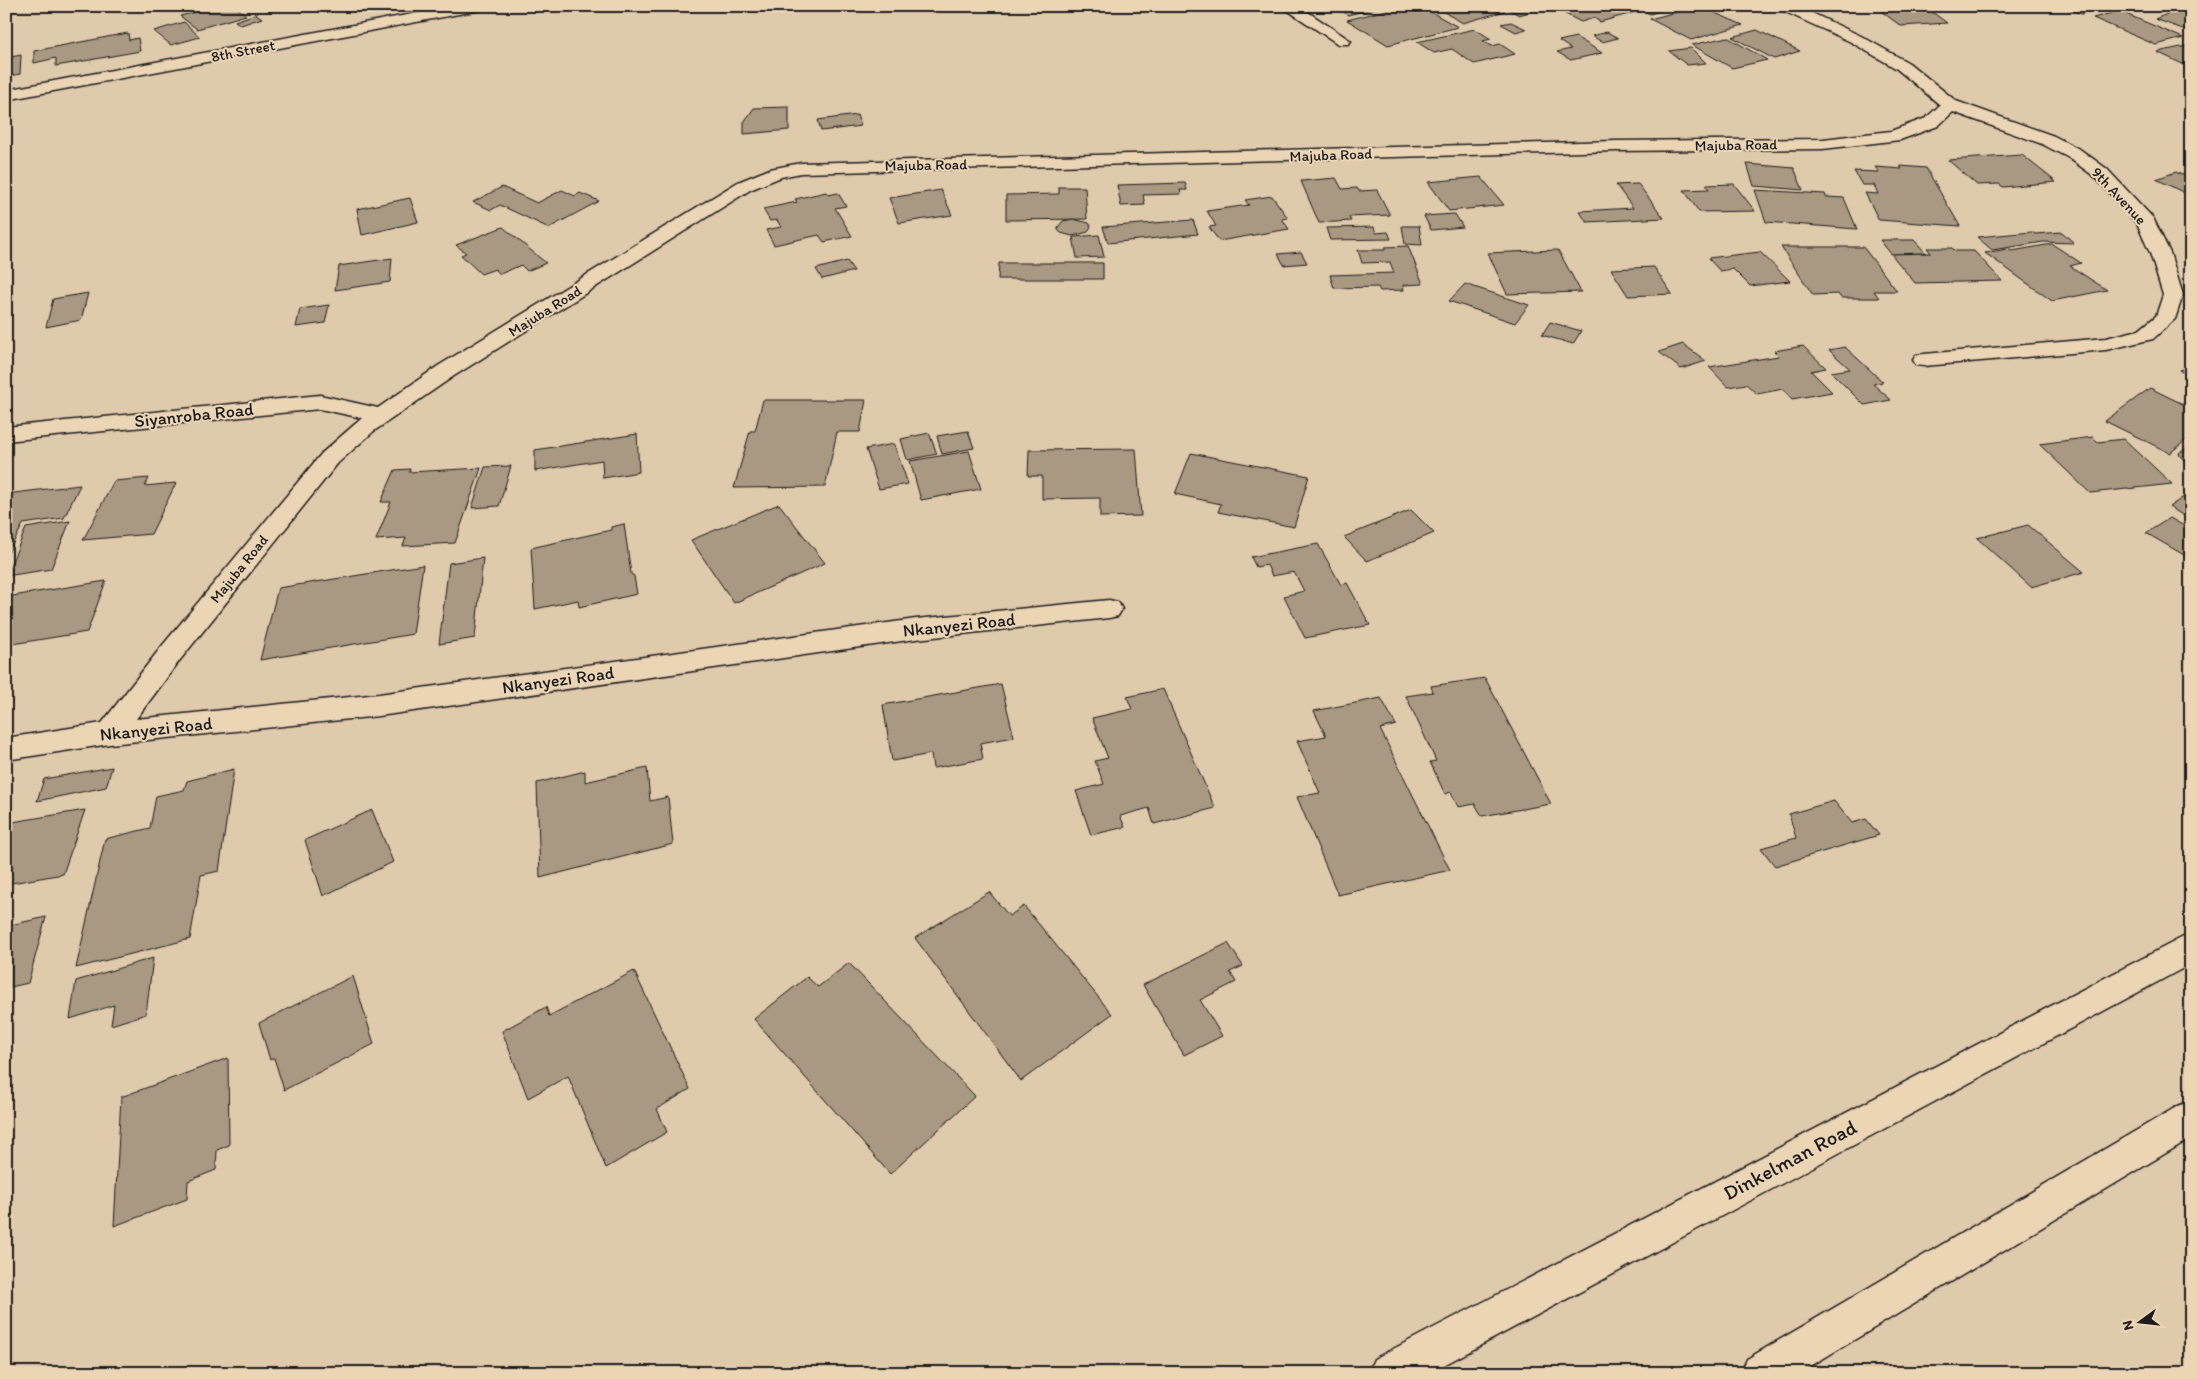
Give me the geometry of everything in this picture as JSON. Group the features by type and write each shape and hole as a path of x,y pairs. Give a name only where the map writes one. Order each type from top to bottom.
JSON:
{"street":[{"name":"8th Street","path":"6,95 480,6"},
{"path":"1288,6 1343,40"},
{"name":"9th Avenue","path":"1784,6 1856,39 1903,66 1950,105 2048,140 2075,154 2101,174 2146,222 2160,253 2173,294 2165,319 2146,335 2106,344 1924,360"},
{"name":"Majuba Road","path":"110,733 171,652 330,458 380,415 446,371 744,186 776,173 801,168 1616,146 1823,144 1894,136 1932,122 1950,105"},
{"name":"Siyanroba Road","path":"6,434 320,402 380,415"},
{"name":"Nkanyezi Road","path":"6,749 110,733 379,705 916,629 1110,609"},
{"name":"Dinkelman Road","path":"1388,1373 2191,947"},
{"path":"1761,1373 2191,1118"}],"building":[{"path":"201,6 235,6 246,15 197,29 180,16 199,11 195,8"},
{"path":"1335,6 1384,6 1348,15"},
{"path":"1403,6 1428,6 1436,11 1431,12 1458,27 1388,45 1347,20"},
{"path":"1433,6 1496,6 1505,11 1463,23"},
{"path":"1503,6 1530,6 1537,10 1519,15"},
{"path":"1550,6 1676,6 1650,14 1643,10 1600,22 1594,18 1581,22"},
{"path":"1699,6 1743,25 1691,40 1650,19"},
{"path":"1874,6 1924,6 1947,23 1901,26"},
{"path":"2191,6 2191,32 2155,19"},
{"path":"2062,7 2093,7 2082,14"},
{"path":"2119,11 2183,38 2156,45 2093,18"},
{"path":"256,14 262,18 241,25 235,21"},
{"path":"184,22 200,37 171,45 154,31"},
{"path":"1511,22 1526,29 1516,32 1501,24"},
{"path":"1475,29 1491,39 1483,41 1492,46 1500,44 1515,54 1474,64 1452,49 1434,53 1417,42"},
{"path":"1757,30 1800,51 1774,59 1732,37"},
{"path":"1607,32 1618,38 1602,42 1592,36"},
{"path":"128,33 129,40 138,38 140,51 56,66 56,58 34,63 34,51"},
{"path":"1576,37 1602,53 1571,60 1557,52 1571,49 1559,41"},
{"path":"1727,37 1767,60 1732,68 1692,45"},
{"path":"2191,45 2191,68 2157,52"},
{"path":"1691,48 1706,63 1687,65 1669,51"},
{"path":"21,55 20,74 6,77 6,58"},
{"path":"789,107 789,130 744,134 744,122 754,108"},
{"path":"857,115 861,126 821,131 818,120"},
{"path":"2022,155 2056,182 2003,187 1999,184 1977,185 1948,160"},
{"path":"1747,164 1794,168 1803,190 1754,186"},
{"path":"1900,166 1926,168 1960,226 1879,220 1865,193 1878,194 1874,185 1862,185 1854,171 1879,172 1875,167 1902,169"},
{"path":"2176,172 2182,175 2191,172 2191,196 2156,179"},
{"path":"1481,177 1504,205 1449,211 1428,182"},
{"path":"1336,178 1342,189 1357,188 1359,191 1377,190 1390,215 1349,217 1351,221 1319,223 1301,181"},
{"path":"1185,183 1187,190 1180,190 1181,194 1143,195 1145,205 1121,206 1117,185"},
{"path":"1638,184 1664,218 1587,222 1579,211 1633,208 1616,185"},
{"path":"1734,184 1755,211 1699,212 1684,190 1709,189 1706,185"},
{"path":"502,187 537,203 562,190 575,196 580,193 599,201 549,228 500,205 491,210 473,202"},
{"path":"1059,187 1085,187 1087,219 1006,220 1006,195 1059,194"},
{"path":"941,190 952,215 899,223 889,198"},
{"path":"1755,190 1825,194 1826,197 1844,198 1857,229 1766,222"},
{"path":"826,192 828,195 838,193 846,206 835,208 852,236 824,242 819,235 774,245 766,230 781,227 777,220 770,221 763,209 797,202 795,199"},
{"path":"1272,196 1288,218 1282,219 1289,229 1219,241 1209,227 1216,226 1207,211 1249,205 1245,200"},
{"path":"410,198 418,222 362,235 357,209"},
{"path":"1455,214 1463,227 1431,230 1424,216"},
{"path":"1073,219 1089,223 1091,226 1088,232 1072,236 1061,233 1058,230 1063,221"},
{"path":"1193,220 1198,234 1108,243 1103,227"},
{"path":"1402,226 1419,226 1422,245 1405,244"},
{"path":"503,227 546,263 527,271 521,265 500,274 495,269 481,274 461,255 466,253 456,245"},
{"path":"1374,227 1376,233 1388,232 1391,239 1330,240 1326,228"},
{"path":"2032,232 2035,234 2062,232 2074,243 2043,242 1992,250 1977,237"},
{"path":"1099,235 1104,257 1077,258 1073,237"},
{"path":"1880,240 1914,240 1926,253 1891,254"},
{"path":"2052,244 2081,263 2070,266 2107,290 2052,301 1985,253 2007,249 2012,251"},
{"path":"1408,246 1423,284 1403,285 1404,290 1380,291 1378,287 1334,288 1330,275 1394,273 1390,262 1362,263 1358,250 1385,250 1385,247"},
{"path":"1781,247 1863,247 1897,291 1874,291 1879,298 1841,298 1838,294 1813,295"},
{"path":"1927,248 1952,248 1955,251 1974,251 2002,281 1915,283 1891,254 1931,253"},
{"path":"1558,250 1581,292 1507,294 1488,253"},
{"path":"1301,252 1307,263 1284,265 1278,254"},
{"path":"1760,252 1790,281 1750,286 1733,269 1720,271 1708,258"},
{"path":"392,258 390,282 335,290 339,266"},
{"path":"847,261 854,271 822,279 816,269"},
{"path":"999,263 1103,263 1103,279 998,279"},
{"path":"1654,267 1672,294 1628,296 1611,269"},
{"path":"1465,284 1529,305 1515,323 1449,301"},
{"path":"88,293 81,320 46,327 53,299"},
{"path":"329,305 325,323 296,327 300,309"},
{"path":"1550,322 1581,331 1573,344 1542,335"},
{"path":"1683,344 1706,361 1681,369 1659,352"},
{"path":"1803,346 1826,368 1811,371 1832,392 1792,399 1783,389 1757,394 1746,384 1728,387 1709,367 1779,356 1774,351"},
{"path":"1845,347 1883,382 1873,384 1891,400 1864,405 1831,372 1850,369 1829,350"},
{"path":"2191,367 2191,378 2179,370"},
{"path":"2150,388 2191,408 2191,436 2170,453 2105,421"},
{"path":"763,400 866,400 860,432 837,432 825,487 734,488 750,431 755,431"},
{"path":"968,431 974,448 942,454 937,436"},
{"path":"929,433 937,454 907,460 901,439"},
{"path":"637,434 639,472 603,478 602,460 535,471 535,450"},
{"path":"2093,437 2098,442 2124,439 2172,484 2090,493 2039,444"},
{"path":"894,444 908,484 879,489 866,449"},
{"path":"1136,449 1141,516 1100,517 1100,498 1042,499 1042,476 1028,476 1029,450"},
{"path":"2186,449 2191,449 2191,467 2179,453"},
{"path":"969,451 981,489 921,500 910,461"},
{"path":"1191,453 1309,476 1294,527 1218,512 1221,504 1175,494"},
{"path":"511,466 499,506 472,508 485,467"},
{"path":"481,468 455,543 403,546 406,538 376,540 391,502 381,502 395,470 410,469 409,472"},
{"path":"149,478 145,486 176,483 151,534 83,540 114,481"},
{"path":"80,485 64,518 23,524 6,557 6,494"},
{"path":"2188,494 2191,496 2191,520 2169,507"},
{"path":"779,504 825,563 734,603 691,540"},
{"path":"1411,510 1434,533 1367,561 1344,537"},
{"path":"2170,518 2191,530 2191,559 2146,533"},
{"path":"70,521 51,569 6,576 26,528"},
{"path":"624,524 631,574 634,576 637,594 579,607 578,600 535,609 531,548 611,530 611,527"},
{"path":"2028,525 2084,572 2031,587 1977,538"},
{"path":"1318,544 1341,585 1347,583 1370,625 1305,638 1284,596 1304,591 1294,572 1272,576 1267,565 1256,567 1251,557"},
{"path":"483,558 475,638 439,644 449,563"},
{"path":"423,565 413,634 260,660 278,588"},
{"path":"106,581 87,632 6,645 6,597"},
{"path":"1485,678 1551,804 1482,816 1475,804 1458,807 1451,792 1445,794 1430,762 1436,761 1406,696 1433,692 1431,686"},
{"path":"1001,684 1014,737 980,743 983,759 933,768 931,754 892,761 883,705"},
{"path":"1163,689 1215,808 1154,824 1149,808 1120,816 1125,827 1091,835 1076,791 1104,784 1095,761 1108,758 1092,718 1132,709 1127,697"},
{"path":"1381,698 1396,725 1380,729 1450,870 1338,895 1297,797 1320,793 1297,741 1326,736 1314,711"},
{"path":"112,767 106,787 37,801 44,779"},
{"path":"647,768 650,801 668,797 673,844 540,878 537,783 585,771 585,782"},
{"path":"234,769 219,871 201,875 190,939 76,968 105,839 150,828 156,796 184,790 187,781"},
{"path":"1834,801 1852,823 1866,819 1879,835 1775,866 1761,848 1796,838 1789,814"},
{"path":"85,810 63,874 6,884 6,823"},
{"path":"372,810 393,862 323,896 305,840"},
{"path":"989,892 1009,916 1024,906 1112,1014 1021,1081 915,938"},
{"path":"46,917 28,983 6,988 6,926"},
{"path":"1228,943 1243,966 1230,972 1236,982 1200,1000 1222,1036 1184,1055 1143,985"},
{"path":"153,958 146,1014 111,1025 114,1005 70,1019 76,981"},
{"path":"849,963 975,1096 890,1174 754,1019 807,977 818,987"},
{"path":"634,971 690,1089 657,1109 667,1132 606,1168 568,1076 528,1098 502,1031 546,1007 549,1016"},
{"path":"353,976 374,1044 284,1090 274,1058 270,1060 259,1023"},
{"path":"228,1058 229,1145 217,1150 216,1170 188,1181 187,1199 114,1226 121,1097"}]}
